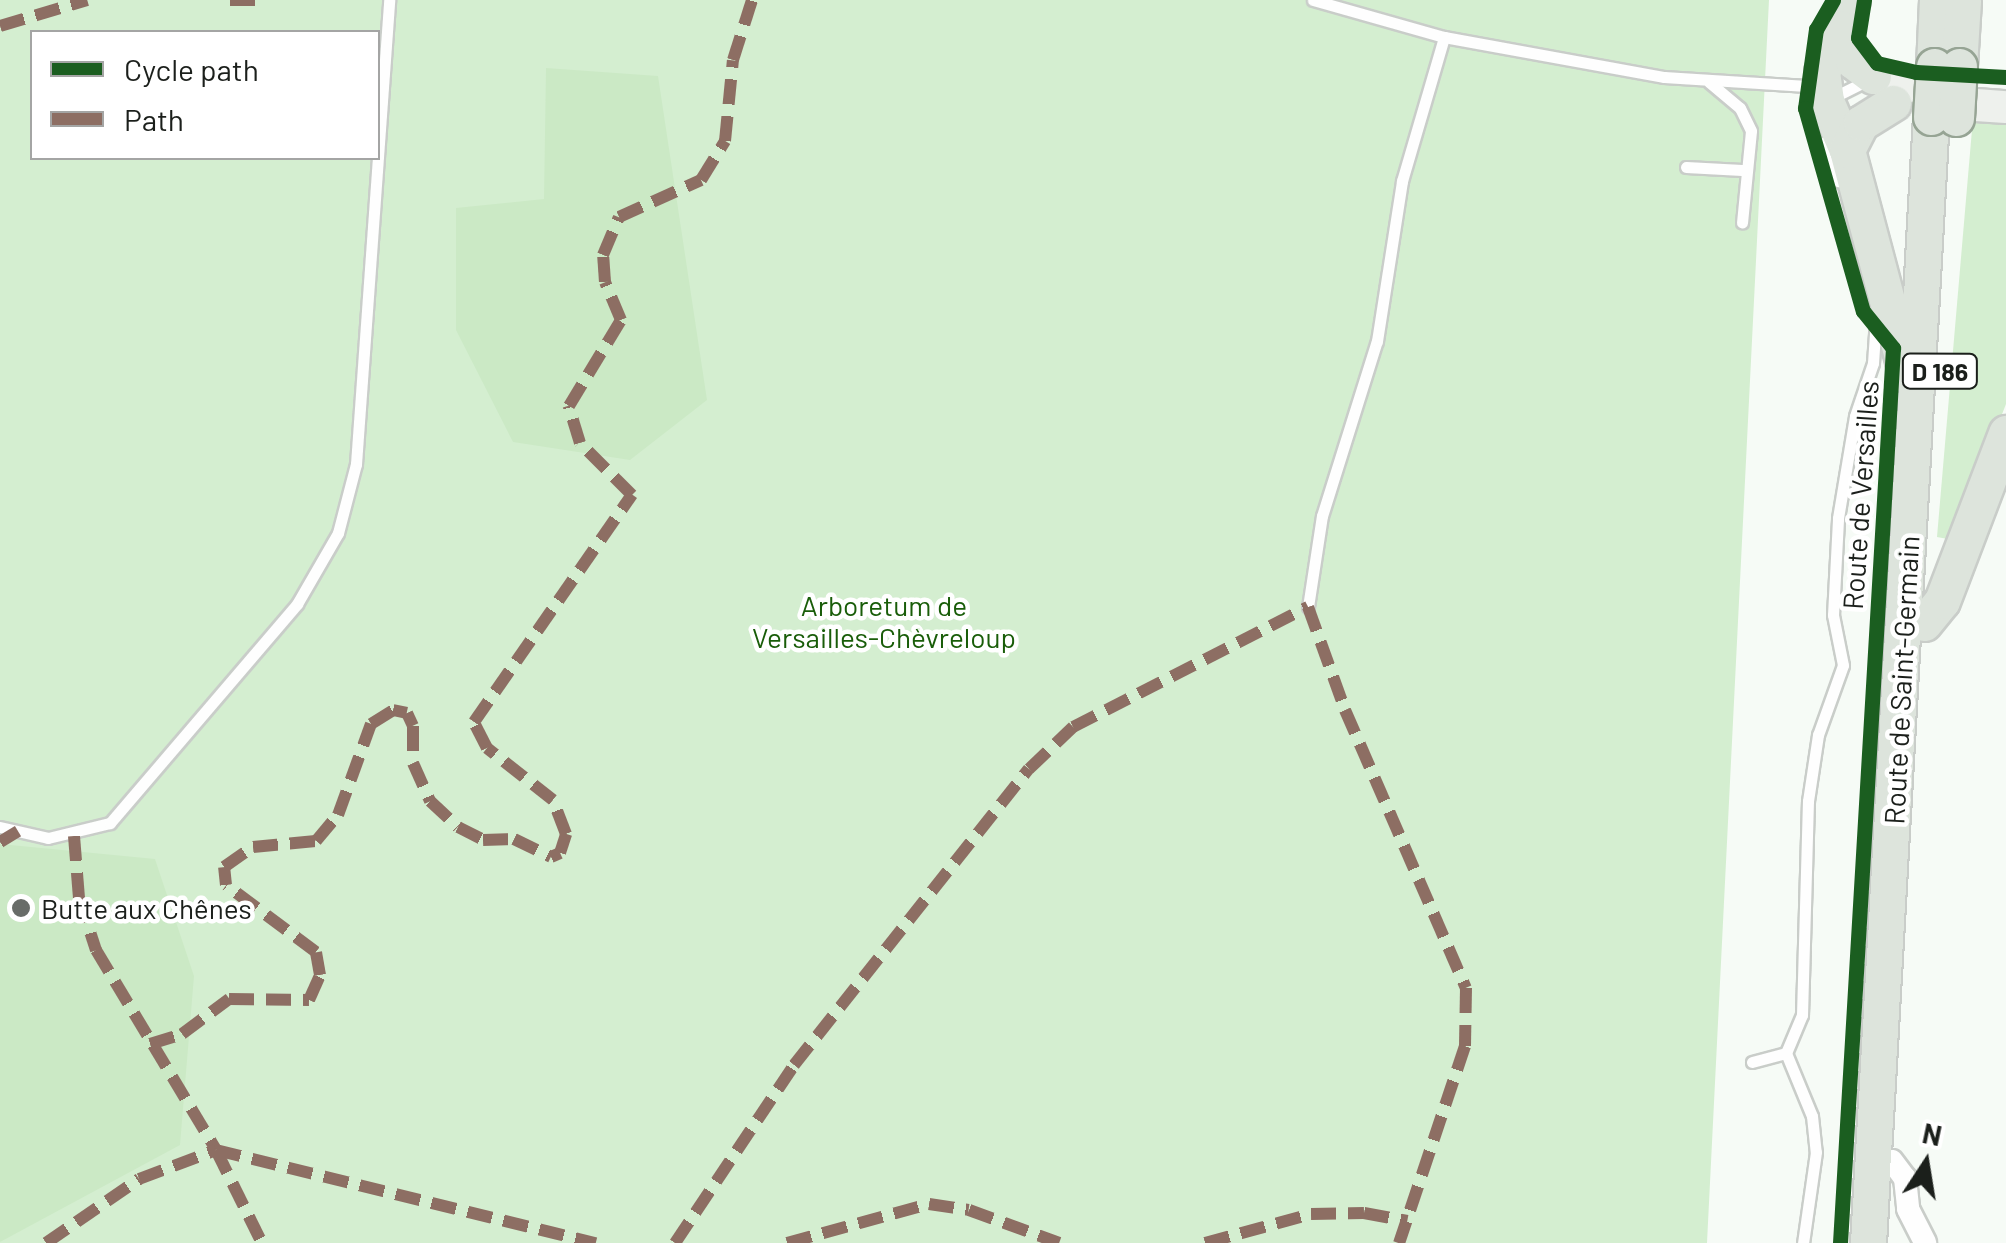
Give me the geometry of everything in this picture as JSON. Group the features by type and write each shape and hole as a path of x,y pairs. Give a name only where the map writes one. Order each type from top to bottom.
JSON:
{"main road":[{"name":"Route de Saint-Germain","path":"1887,1243 1924,624 1939,93 1937,0"},
{"name":"Route de Saint-Germain","path":"1868,1243 1939,93 1963,0"},
{"path":"1845,14 1854,61 1939,93"},
{"path":"1845,14 1818,86 1847,150 1869,258 1908,378 1918,388"},
{"path":"1847,150 1862,123 1939,93"},
{"path":"1924,624 1942,601 2006,433"}],"street":[{"path":"1892,1161 1929,1242"}],"lane":[{"path":"380,127 389,0"},
{"path":"1313,0 1444,38 1709,82 1939,93"},
{"path":"1308,606 1322,516 1378,340 1402,182 1444,38"},
{"path":"1709,82 1740,108 1752,130 1742,170 1742,224"},
{"path":"1818,86 1939,93"},
{"path":"1803,1243 1816,1152 1812,1116 1786,1053 1802,1014 1808,801 1818,735 1843,664 1833,615 1838,518 1878,327 1869,258 1822,126 1818,86"},
{"path":"0,827 48,838 110,823 297,604 338,533 356,464 378,160"},
{"path":"1686,167 1742,170"},
{"path":"1752,1062 1786,1053"}],"green space":[{"name":"Arboretum de Versailles-Chèvreloup","path":"0,0 1769,0 1707,1243 0,1243"},
{"path":"546,68 658,76 707,400 630,460 513,442 456,330 456,208 544,199"},
{"path":"1973,118 2006,121 2006,404 1953,540 1937,537"},
{"path":"0,844 155,859 194,976 180,1145 0,1242"}],"marked path":[{"path":"0,26 87,0"},
{"path":"230,0 263,0"},
{"path":"150,1044 182,1034 229,999 309,1000 320,975 316,952 226,885 224,867 253,847 316,841 338,815 371,724 393,710 407,713 413,726 413,763 430,801 458,827 483,840 514,839 551,857 560,853 566,834 553,800 487,748 474,722 632,495 580,443 569,406 621,320 605,282 603,255 619,217 701,180 725,141 733,60 752,0"},
{"path":"675,1243 794,1065 1029,769 1073,727 1308,607 1345,710 1466,988 1465,1046 1399,1243"},
{"path":"0,842 18,831"},
{"path":"74,836 79,898 96,950 216,1150 262,1243"},
{"path":"46,1243 139,1179 216,1150 596,1243"},
{"path":"787,1243 929,1204 969,1210 1059,1243"},
{"path":"1205,1243 1311,1214 1364,1213 1407,1221"}],"cycle path":[{"name":"Route de Versailles","path":"1833,0 1816,29 1805,108 1863,311 1893,348 1840,1243"},
{"path":"1864,0 1858,38 1877,63 1916,72 2006,77"}],"place":[{"name":"Butte aux Chênes","path":"21,908"}]}
